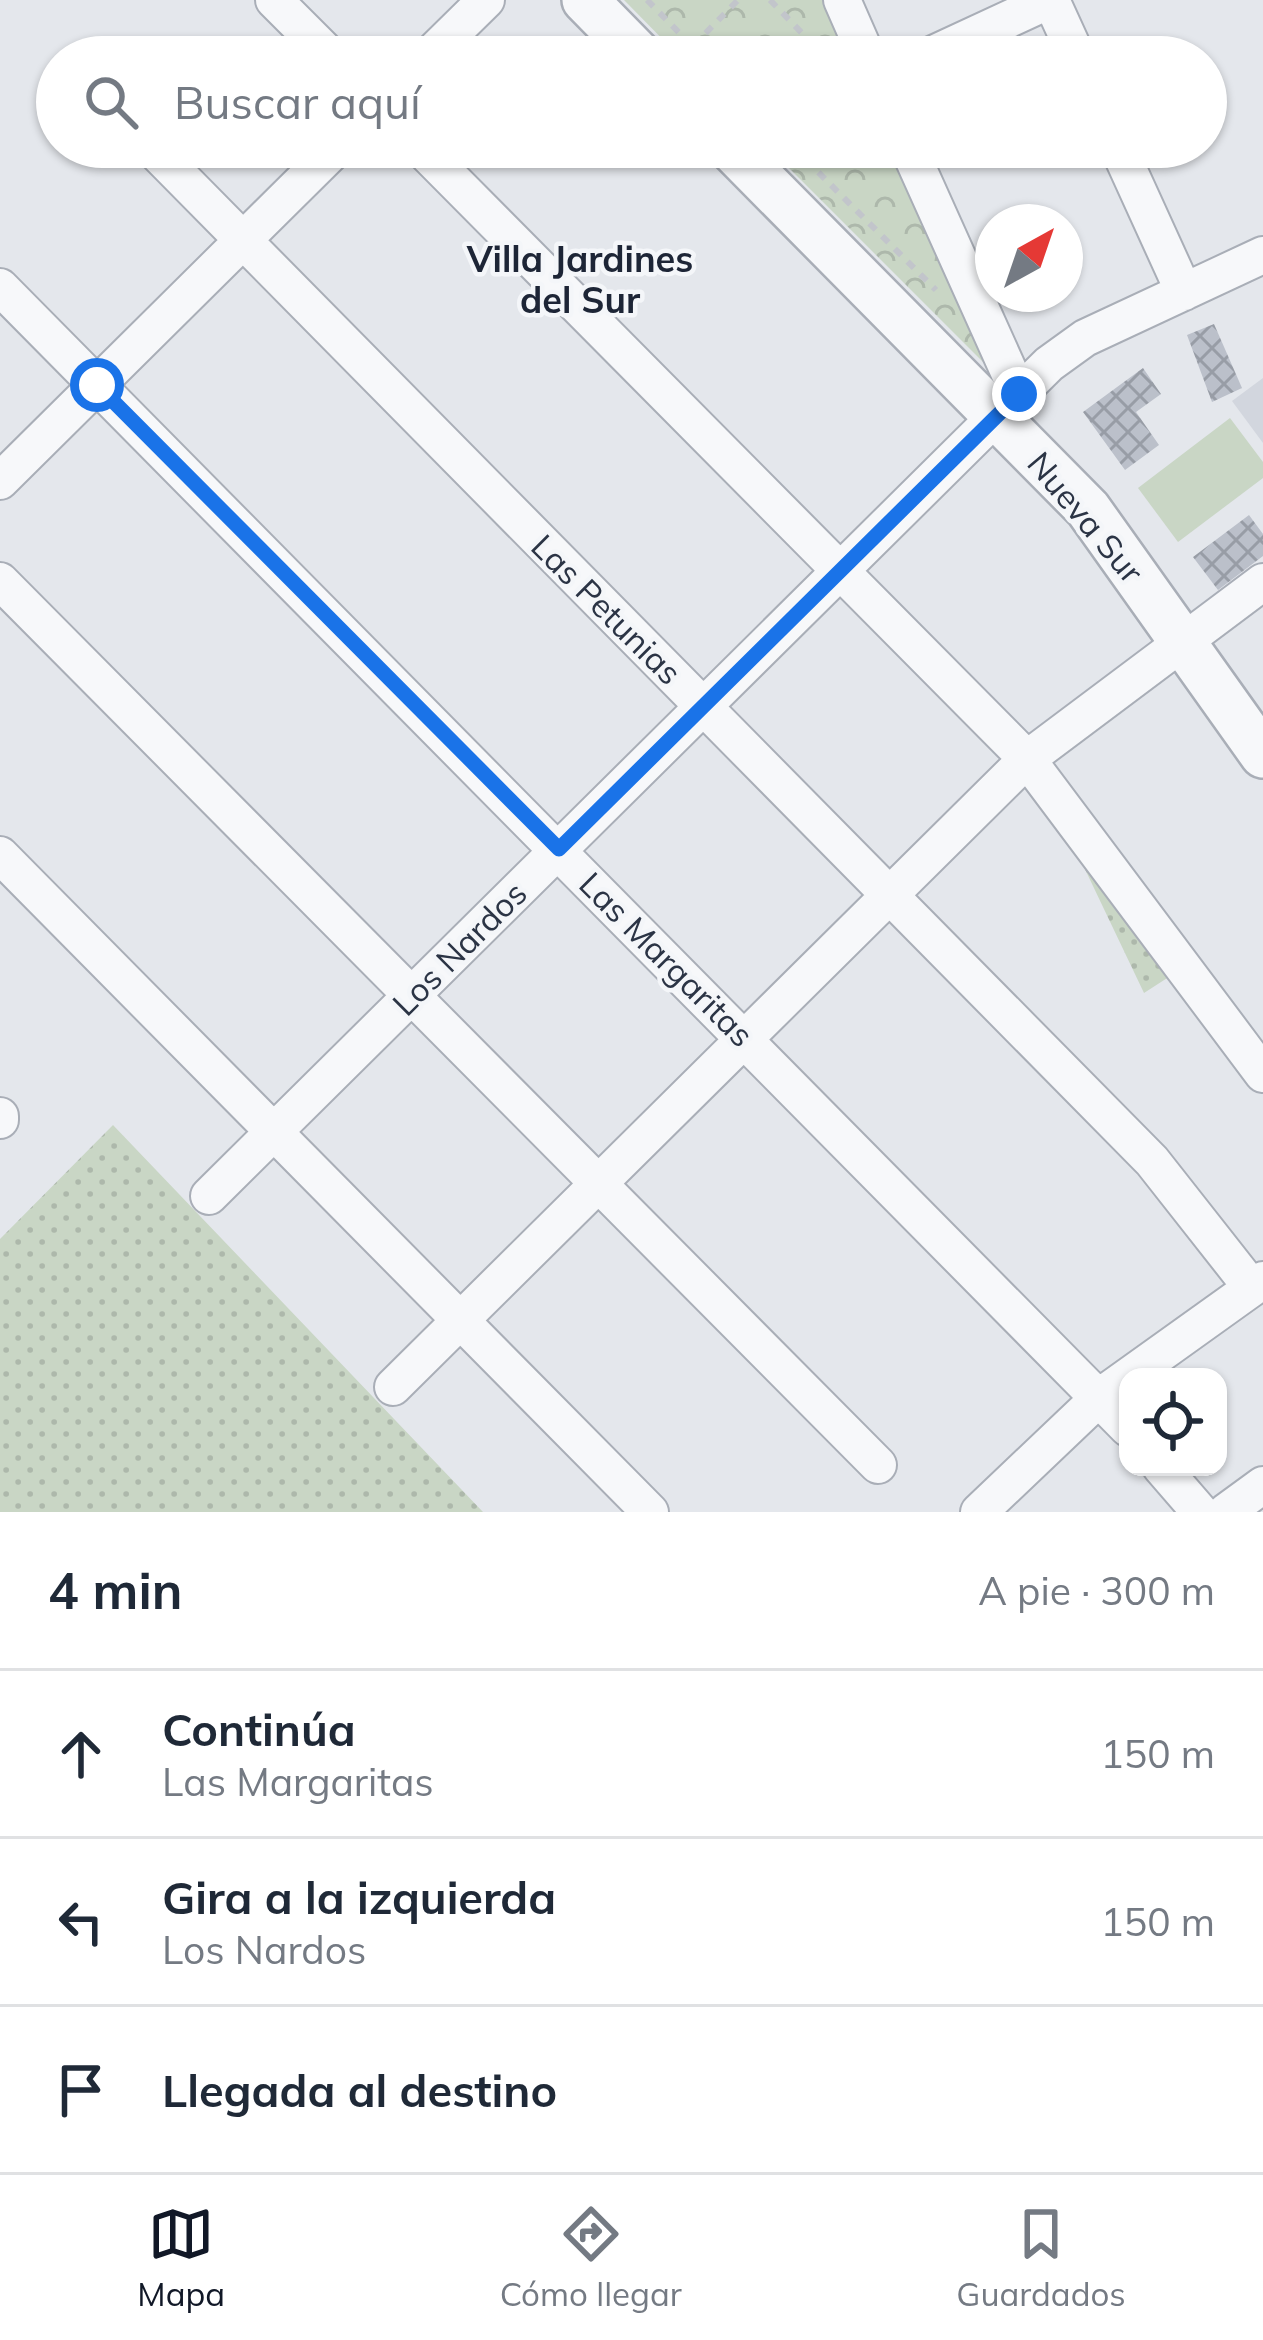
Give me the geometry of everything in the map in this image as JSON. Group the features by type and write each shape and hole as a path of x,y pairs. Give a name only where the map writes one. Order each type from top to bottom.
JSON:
{"street":[{"path":"274,0 310,36"},
{"path":"449,36 486,0"},
{"path":"585,0 620,36"},
{"path":"842,0 858,36"},
{"path":"972,36 1050,0 1067,36"},
{"name":"Las Petunias","path":"172,168 1152,1161 1257,1284"},
{"path":"0,481 316,168"},
{"path":"441,168 1028,759 1263,1074"},
{"name":"Nueva Sur","path":"753,168 1008,405 1183,638 1263,755"},
{"path":"916,168 1008,405"},
{"path":"1128,168 1184,292"},
{"name":"Los Nardos","path":"209,1196 1008,405 1085,338 1263,255"},
{"name":"Las Margaritas","path":"0,287 1119,1417"},
{"path":"0,581 878,1465"},
{"path":"393,1387 1028,759 1263,582"},
{"path":"0,855 650,1512"},
{"path":"999,1505 1101,1396 1257,1284"},
{"path":"1169,1476 1200,1512"},
{"path":"1226,1512 1263,1485"}],"path":[{"path":"647,0 683,36"},
{"path":"703,36 738,0"},
{"path":"770,0 805,36"},
{"path":"814,168 938,292"}],"shaded area":[{"path":"1263,378 1263,443 1232,401"}],"green space":[{"path":"624,0 828,0 844,36 659,36"},
{"path":"789,168 905,168 1003,382"},
{"path":"1230,418 1263,462 1263,478 1178,542 1138,488"},
{"path":"1052,800 1175,973 1144,993"},
{"path":"113,1125 483,1512 0,1512 0,1239"}],"building":[{"path":"1214,324 1242,388 1212,402 1187,335"},
{"path":"1143,368 1161,394 1136,412 1159,445 1125,470 1083,412"},
{"path":"1249,515 1263,534 1263,556 1218,590 1193,557"}],"district":[{"name":"Villa Jardines del Sur","path":"580,278"}],"route":[{"path":"97,385 559,849 1019,394"}]}
